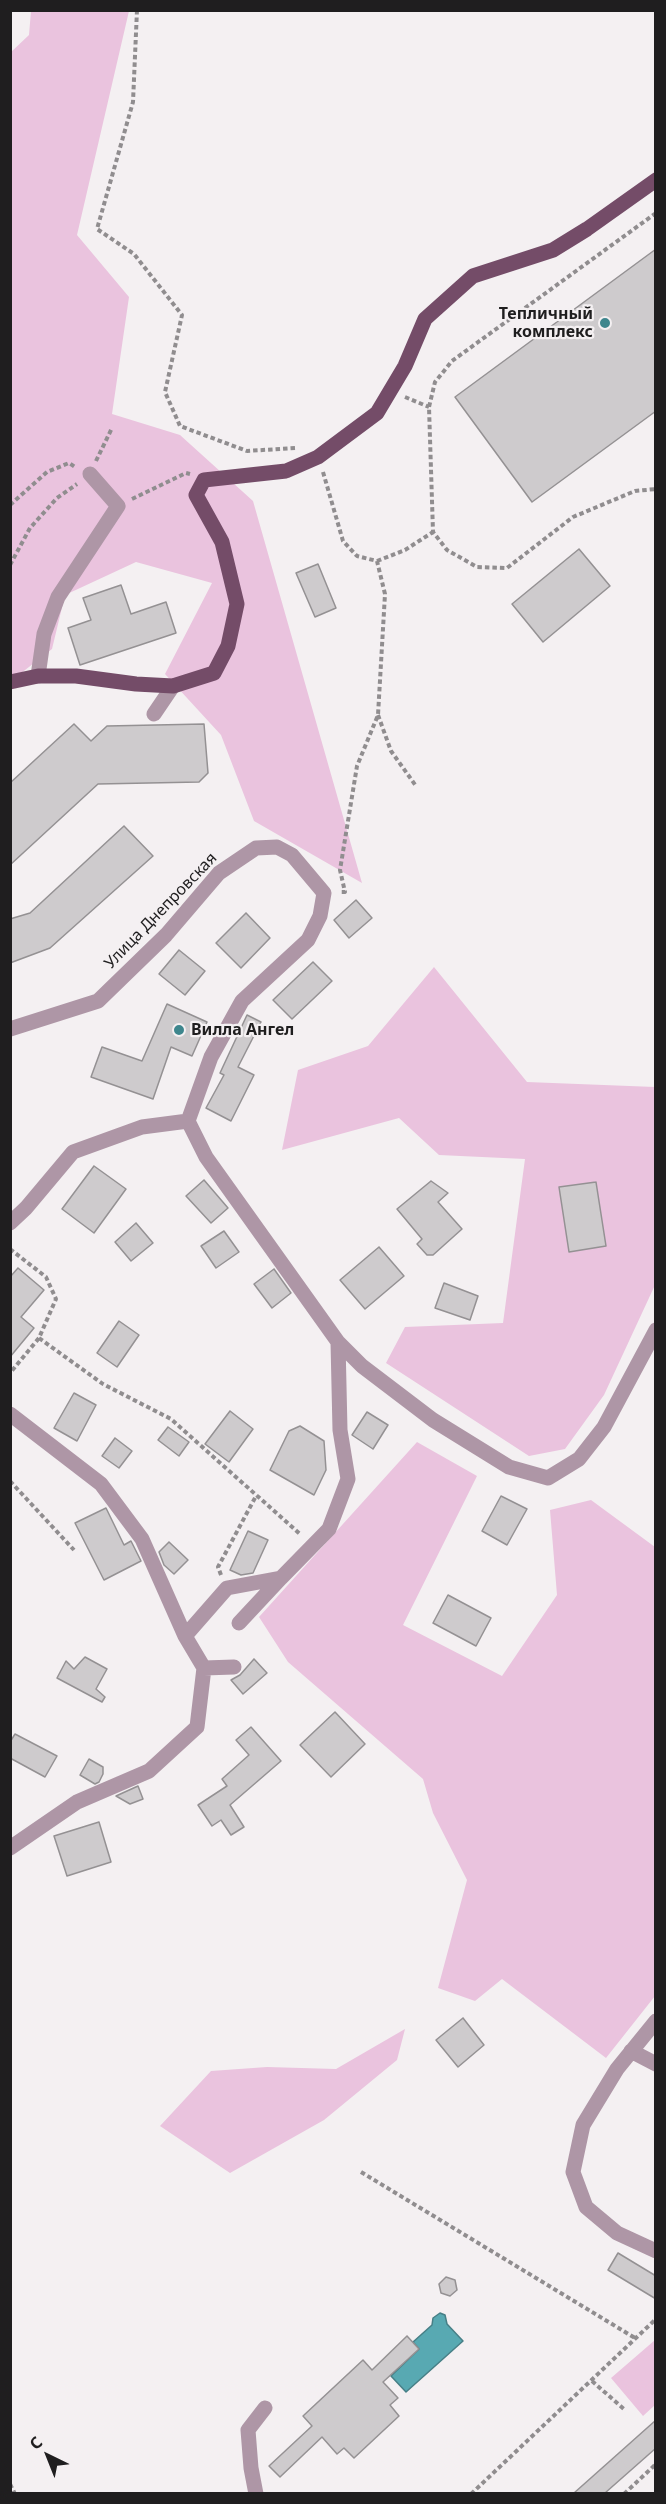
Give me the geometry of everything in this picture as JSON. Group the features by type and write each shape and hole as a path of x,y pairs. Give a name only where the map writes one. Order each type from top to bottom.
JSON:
{"main road":[{"path":"10,682 38,676 76,676 136,684 173,686 214,673 228,646 237,604 222,542 196,495 204,480 286,471 318,457 377,413 405,366 425,319 473,276 553,250 656,180"}],"street":[{"path":"38,676 44,634 58,597 118,506 90,474"},
{"path":"154,714 173,686"},
{"name":"Улица Днепровская","path":"10,1029 98,1001 166,935 219,873 256,848 277,847 292,855 324,893"},
{"path":"324,893 320,916 308,940 242,1001 211,1057 188,1121 206,1156 339,1342 362,1366 433,1420 509,1467 548,1478 579,1459 604,1427 656,1330"},
{"path":"10,1223 26,1208 73,1152 142,1127 188,1121"},
{"path":"239,1623 328,1529 348,1479 340,1430 339,1342"},
{"path":"10,1414 101,1484 142,1539 185,1636 204,1668 197,1726 149,1771 77,1802 10,1848"},
{"path":"185,1636 227,1588 281,1578"},
{"path":"204,1668 234,1667"},
{"path":"656,2021 617,2069 584,2125 573,2172 586,2207 617,2233 656,2251"},
{"path":"631,2051 656,2064"},
{"path":"256,2493 251,2468 248,2430 265,2408"}],"path":[{"path":"137,10 133,102 97,229 134,254 182,315 165,392 180,426 247,451 302,448"},
{"path":"656,213 452,361 435,382 429,406 433,532 447,550 477,567 507,568 573,517 635,491 656,489"},
{"path":"390,391 429,406"},
{"path":"10,565 30,528 57,498 90,474 112,428"},
{"path":"318,457 343,541 357,556 377,561 405,550 433,532"},
{"path":"10,506 47,472 69,463 90,474"},
{"path":"118,506 186,473 204,480"},
{"path":"324,893 345,892 340,870 357,766 378,715 385,594 377,561"},
{"path":"378,715 391,751 416,786"},
{"path":"10,1249 46,1277 56,1299 39,1338 10,1373"},
{"path":"39,1338 103,1384 171,1419 312,1545"},
{"path":"10,1481 74,1550"},
{"path":"227,1588 218,1567 256,1496"},
{"path":"361,2172 634,2338"},
{"path":"471,2493 656,2319"},
{"path":"592,2381 625,2410"},
{"path":"624,2493 656,2464"},
{"path":"10,2484 15,2493"}],"shaded area":[{"path":"31,11 129,11 77,235 129,297 112,414 180,435 253,501 362,883 254,821 221,735 165,674 212,583 136,562 65,595 52,649 11,681 10,53 29,35"},
{"path":"434,967 527,1082 655,1087 655,1285 604,1395 565,1449 529,1456 386,1363 405,1327 503,1323 525,1159 439,1155 399,1118 282,1150 298,1070 368,1046"},
{"path":"417,1442 477,1476 403,1625 502,1676 557,1595 550,1510 591,1500 655,1547 655,1996 606,2058 502,1979 475,2001 438,1988 467,1880 433,1813 423,1779 288,1662 259,1617"},
{"path":"405,2029 397,2060 324,2120 230,2173 160,2126 211,2071 267,2067 336,2069"},
{"path":"655,2340 655,2405 643,2416 611,2378"}],"water":[{"path":"440,2313 445,2315 447,2324 463,2341 406,2392 391,2376 419,2349 413,2342 432,2325 433,2318"}],"building":[{"name":"Тепличный комплекс","path":"656,249 656,411 532,502 455,397"},
{"path":"579,549 610,586 543,642 512,604"},
{"path":"318,564 336,608 315,617 296,573"},
{"path":"121,585 131,614 166,602 176,633 80,665 68,628 91,620 83,598"},
{"path":"74,724 91,741 107,726 204,724 208,773 199,782 98,784 10,865 10,783"},
{"path":"124,826 153,856 50,948 10,963 10,919 30,913"},
{"path":"356,900 372,918 349,938 334,920"},
{"path":"246,913 270,938 241,968 216,943"},
{"path":"179,950 205,971 185,995 159,974"},
{"path":"313,962 332,981 292,1019 273,1000"},
{"path":"167,1004 207,1022 192,1056 171,1047 153,1099 91,1077 102,1047 142,1061"},
{"path":"247,1015 261,1022 238,1067 254,1075 231,1121 206,1108 224,1075 220,1073"},
{"path":"94,1166 126,1189 94,1233 62,1209"},
{"path":"204,1180 228,1208 211,1223 186,1196"},
{"path":"431,1181 448,1193 438,1202 462,1229 433,1255 427,1255 417,1244 422,1239 397,1209"},
{"path":"596,1182 606,1246 569,1252 559,1187"},
{"path":"136,1223 153,1243 131,1261 115,1242"},
{"path":"224,1231 239,1252 216,1268 201,1246"},
{"path":"379,1247 404,1276 365,1309 340,1280"},
{"path":"18,1268 44,1290 21,1317 34,1328 10,1357 10,1277"},
{"path":"274,1269 291,1293 272,1308 254,1284"},
{"path":"444,1283 478,1296 470,1320 435,1308"},
{"path":"119,1321 139,1335 117,1367 97,1353"},
{"path":"74,1393 96,1405 77,1441 54,1428"},
{"path":"230,1411 253,1429 229,1462 205,1444"},
{"path":"367,1412 388,1425 373,1449 352,1435"},
{"path":"300,1426 324,1441 326,1470 314,1495 270,1470 289,1431"},
{"path":"168,1427 189,1442 179,1456 158,1440"},
{"path":"115,1438 132,1451 119,1468 102,1456"},
{"path":"501,1496 527,1509 507,1545 482,1531"},
{"path":"106,1508 124,1545 131,1541 141,1561 104,1580 75,1523"},
{"path":"248,1531 268,1540 253,1573 241,1575 230,1570"},
{"path":"169,1542 188,1560 174,1574 164,1565 159,1552"},
{"path":"448,1595 491,1618 476,1646 433,1623"},
{"path":"85,1657 107,1669 96,1689 105,1697 102,1702 57,1678 66,1661 74,1669"},
{"path":"254,1659 267,1673 243,1694 231,1680 240,1675"},
{"path":"335,1712 365,1744 331,1777 300,1745"},
{"path":"251,1727 281,1761 230,1805 244,1827 231,1835 221,1820 212,1826 198,1805 227,1786 222,1779 249,1755 236,1740"},
{"path":"15,1734 57,1756 45,1777 10,1758 10,1742"},
{"path":"89,1759 103,1767 103,1774 99,1782 95,1784 80,1775"},
{"path":"138,1786 143,1799 130,1804 116,1796"},
{"path":"99,1822 111,1862 67,1876 54,1836"},
{"path":"463,2018 484,2045 458,2067 436,2040"},
{"path":"618,2253 656,2276 656,2299 608,2270"},
{"path":"446,2277 455,2280 457,2290 450,2296 441,2293 439,2284"},
{"path":"407,2336 419,2349 383,2382 398,2398 390,2405 399,2416 354,2458 344,2448 337,2454 322,2437 280,2477 269,2466 312,2426 303,2416 363,2360 372,2370"},
{"path":"656,2420 656,2448 605,2493 574,2493"}],"place":[{"name":"Тепличный комплекс","path":"605,323"},
{"name":"Вилла Ангел","path":"179,1030"}]}
